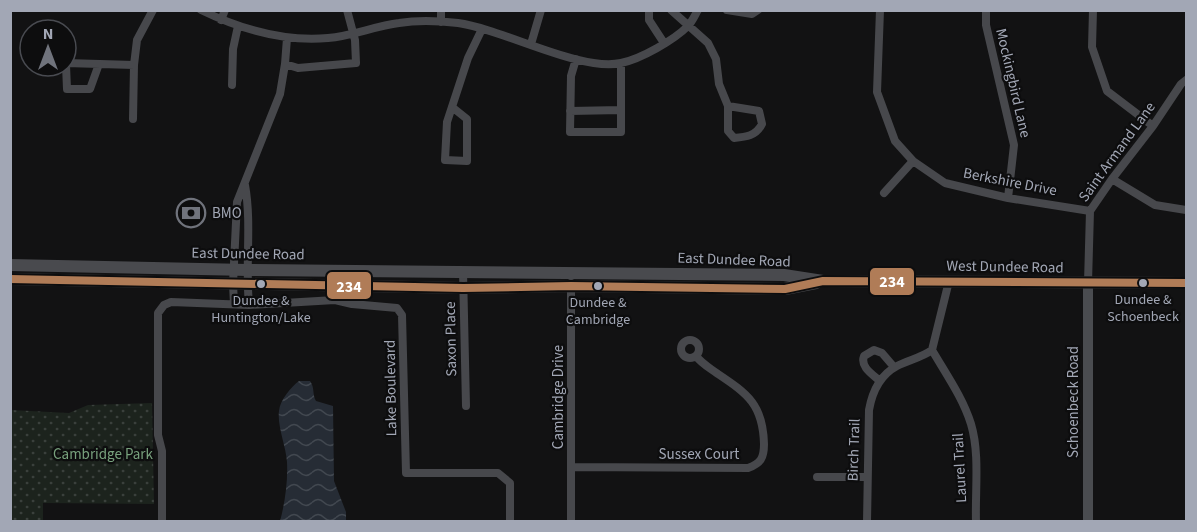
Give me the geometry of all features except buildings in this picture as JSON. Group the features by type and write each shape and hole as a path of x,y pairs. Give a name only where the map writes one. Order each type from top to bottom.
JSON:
{"main road":[{"name":"East Dundee Road","path":"10,265 248,270 784,275 823,281"},
{"name":"East Dundee Road","path":"10,279 463,288 571,286 786,289 823,281"},
{"name":"West Dundee Road","path":"823,281 1186,283"},
{"name":"Schoenbeck Road","path":"1088,283 1088,522"}],"street":[{"path":"133,119 137,40 153,10"},
{"path":"201,10 238,26 287,38 329,38 401,22 460,23 576,59 598,63 621,63 664,43 688,26 698,10"},
{"path":"221,20 225,10"},
{"path":"285,64 298,68 356,63 353,34 346,10"},
{"path":"441,10 441,22"},
{"path":"531,44 541,10"},
{"path":"649,10 648,20 664,43"},
{"path":"671,10 708,43 716,59 719,84 728,106 728,131 734,138 747,137 758,131 762,124 759,111 728,106"},
{"path":"727,10 752,14 758,10"},
{"name":"Berkshire Drive","path":"880,10 877,92 895,141 913,161 945,183 1008,198 1090,211"},
{"name":"Mockingbird Lane","path":"986,10 986,25 1014,145 1008,198"},
{"path":"1093,10 1092,47 1107,91 1153,126"},
{"path":"232,85 233,49 238,26"},
{"path":"452,107 467,119 467,161 445,160 447,122 468,58 482,28"},
{"path":"234,304 237,202 280,94 287,38"},
{"path":"576,59 571,76 570,132 621,132 621,63"},
{"path":"78,64 134,65"},
{"path":"67,78 67,89 90,89 99,64"},
{"name":"Saint Armand Lane","path":"1088,283 1090,211 1186,80"},
{"path":"570,111 621,110"},
{"path":"884,193 913,161"},
{"path":"1112,179 1155,205 1186,210"},
{"path":"245,185 248,202 249,305"},
{"name":"Saxon Place","path":"464,272 466,406"},
{"name":"Cambridge Drive","path":"571,272 571,522"},
{"path":"932,350 949,281"},
{"name":"Lake Boulevard","path":"162,522 162,451 158,435 158,313 164,305 171,302 249,305 335,300 397,308 402,315 406,473 498,473 510,483 510,522"},
{"path":"880,381 863,365 864,356 874,350 882,353 894,367"},
{"name":"Birch Trail","path":"867,522 871,396 880,381 894,367 925,356 932,350"},
{"name":"Laurel Trail","path":"932,350 966,409 972,426 975,448 976,522"},
{"name":"Sussex Court","path":"572,467 748,468 758,464 763,459 764,446 763,424 757,408 739,388 702,363 696,356"},
{"path":"817,477 867,477"}],"green space":[{"name":"Cambridge Park","path":"152,403 154,504 43,503 43,521 11,521 11,410 69,413 88,405"}],"water":[{"path":"299,381 310,381 316,401 333,406 334,481 346,512 346,521 280,521 286,492 287,469 279,411 286,394"}],"transit line":[{"name":"234","path":"10,279 463,288 571,286 785,289 823,281 1186,283"}],"place":[{"name":"BMO","path":"191,213"},
{"name":"Dundee & Schoenbeck","path":"1143,283"},
{"name":"Dundee & Huntington/Lake","path":"261,284"},
{"name":"Dundee & Cambridge","path":"598,286"}]}
